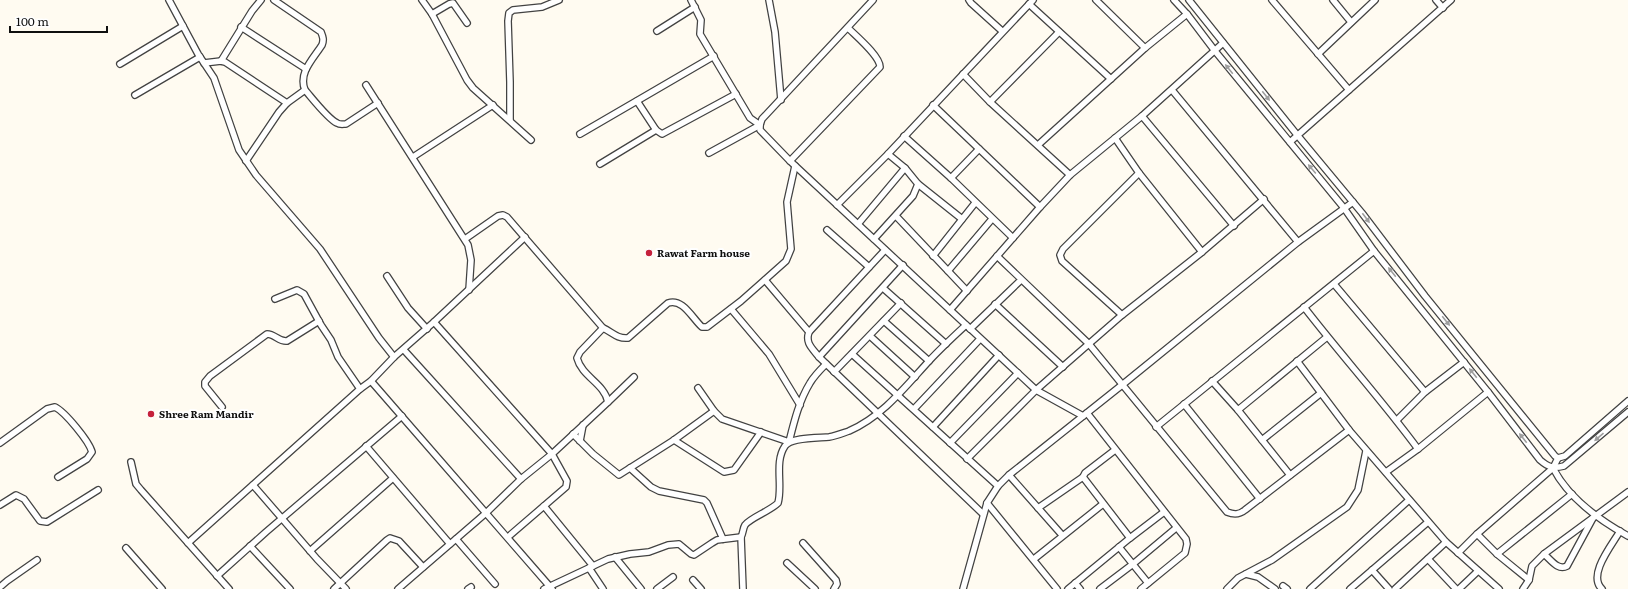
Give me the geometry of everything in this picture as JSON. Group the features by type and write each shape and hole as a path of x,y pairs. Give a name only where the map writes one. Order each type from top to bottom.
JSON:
{"street":[{"path":"169,0 200,57 214,78 239,150 320,249 383,344 394,357"},
{"path":"220,61 241,27 261,0"},
{"path":"274,0 321,32 324,41 306,69 303,80 305,90 337,124 342,125 352,120 378,103"},
{"path":"422,0 432,14 468,80 531,140"},
{"path":"510,120 508,16 513,10 542,7 559,0"},
{"path":"691,0 696,7 702,22 700,34 750,118 760,125"},
{"path":"769,0 774,28 781,100"},
{"path":"873,0 762,119 760,130 795,166 1036,390 1085,415 1115,450 1186,540 1187,549 1181,556 1141,589"},
{"path":"969,0 1002,31"},
{"path":"1096,0 1145,48"},
{"path":"1174,0 1187,14 1215,51 1344,208 1374,251 1488,392 1540,460 1549,467 1553,468 1564,466 1628,412"},
{"path":"1189,0 1353,202 1425,296 1515,408 1549,450 1558,458"},
{"path":"1272,0 1349,90"},
{"path":"1333,0 1351,22"},
{"path":"1318,54 1375,0"},
{"path":"1436,0 1443,8"},
{"path":"1290,142 1451,0"},
{"path":"837,205 888,154 1002,31 1031,2 1060,32 1110,79"},
{"path":"432,14 449,4 454,3 467,23"},
{"path":"657,31 696,7"},
{"path":"1038,145 1145,48 1187,14"},
{"path":"120,64 183,26"},
{"path":"241,27 306,69"},
{"path":"790,161 880,67 876,57 848,28"},
{"path":"990,102 1060,32"},
{"path":"950,310 1040,207 1070,176 1172,90 1223,43"},
{"path":"580,134 714,56"},
{"path":"135,95 200,57"},
{"path":"204,63 220,61 286,103"},
{"path":"963,74 990,102 1070,176"},
{"path":"366,85 465,239 468,245 471,260 469,290"},
{"path":"246,160 278,112 286,103 305,90"},
{"path":"1172,90 1264,199 1298,242"},
{"path":"637,101 656,130 662,134 736,94"},
{"path":"413,157 493,105"},
{"path":"933,105 1040,207"},
{"path":"1142,116 1234,226"},
{"path":"709,153 760,125"},
{"path":"600,164 656,130"},
{"path":"904,136 951,178 975,203 1013,238"},
{"path":"1115,138 1140,173 1202,252"},
{"path":"951,178 979,149"},
{"path":"888,154 905,168 918,184 962,219"},
{"path":"465,239 503,214 525,237 603,328 616,337 622,339 628,338 668,303 674,301 680,302 702,327 707,327 714,323 782,266 790,254 787,202 795,166"},
{"path":"858,224 905,168"},
{"path":"1122,314 1062,261 1060,255 1063,249 1140,173"},
{"path":"874,239 913,196 918,184"},
{"path":"967,459 1036,390 1090,344 1122,314 1202,252 1264,199"},
{"path":"963,589 987,503 998,486 1009,475 1298,242 1353,202"},
{"path":"933,256 975,203"},
{"path":"896,216 967,291"},
{"path":"948,271 992,219"},
{"path":"827,230 869,268"},
{"path":"188,543 360,389 371,381 394,357 427,329 525,237"},
{"path":"885,250 809,332 807,338 808,344 834,372 879,413 983,514"},
{"path":"1156,427 1374,251"},
{"path":"997,256 1090,344 1156,427 1227,512 1240,514 1349,430"},
{"path":"819,357 903,266"},
{"path":"387,276 410,310 427,329"},
{"path":"765,280 809,332"},
{"path":"698,388 714,411 722,419 788,442 839,434 860,425 879,413 946,344 995,304 1021,280"},
{"path":"1334,284 1425,392"},
{"path":"883,288 946,344"},
{"path":"275,299 297,290 301,291 331,340 338,357 360,389"},
{"path":"834,372 900,303"},
{"path":"995,304 1063,367"},
{"path":"1304,307 1327,337 1397,420 1418,449"},
{"path":"731,309 769,354 800,405"},
{"path":"222,407 206,386 205,382 210,376 267,334 271,334 282,341 287,341 319,321"},
{"path":"884,321 929,361"},
{"path":"434,322 552,454 567,481 567,484 544,506 508,537"},
{"path":"603,328 580,352 577,358 581,368 601,387 608,402"},
{"path":"870,336 915,377"},
{"path":"1238,410 1327,337"},
{"path":"914,410 980,339"},
{"path":"404,350 521,479"},
{"path":"852,354 998,486"},
{"path":"933,427 999,356"},
{"path":"1297,361 1366,451 1396,483 1428,522 1446,542 1499,589"},
{"path":"1397,420 1425,392 1464,362"},
{"path":"741,588 742,537 745,525 778,503 781,460 785,446 788,442 800,405 810,382 826,364"},
{"path":"950,443 1018,373"},
{"path":"398,589 486,513 521,479 552,454 634,378"},
{"path":"371,381 551,587"},
{"path":"1212,381 1238,410 1290,475"},
{"path":"1386,472 1418,449 1488,392"},
{"path":"1262,440 1321,393"},
{"path":"1458,553 1477,534 1553,468 1558,458 1565,456 1628,401"},
{"path":"1184,404 1260,499"},
{"path":"0,443 47,409 55,407 59,409 89,444 92,452 87,459 58,477"},
{"path":"573,434 593,454 619,475 674,440 714,411"},
{"path":"217,576 281,518 402,416"},
{"path":"580,441 583,425"},
{"path":"674,440 724,472 734,470 761,432"},
{"path":"366,446 450,544"},
{"path":"1038,508 1083,477 1085,473 1115,450"},
{"path":"1227,589 1238,578 1272,560 1347,507 1358,490 1366,451"},
{"path":"131,462 136,484 140,490 229,589"},
{"path":"630,468 651,487 659,491 704,500 707,503 723,539"},
{"path":"1553,468 1564,485 1594,516 1628,536"},
{"path":"1009,475 1062,535"},
{"path":"1083,477 1130,538"},
{"path":"310,551 393,478"},
{"path":"253,485 310,551 346,589"},
{"path":"0,505 16,495 24,499 40,521 47,522 98,490"},
{"path":"1523,589 1529,580 1532,566 1544,554 1628,492"},
{"path":"1497,554 1572,494"},
{"path":"1310,589 1409,500"},
{"path":"987,503 1057,589"},
{"path":"1034,559 1062,535 1103,504"},
{"path":"544,506 591,567 603,589"},
{"path":"1068,589 1164,512"},
{"path":"1544,554 1559,568 1565,568 1594,516"},
{"path":"1350,589 1428,522"},
{"path":"1100,589 1176,528"},
{"path":"1602,589 1597,583 1599,567 1620,531"},
{"path":"1477,534 1497,554 1529,580"},
{"path":"544,589 615,557 649,552 674,544 679,544 694,555 712,543 723,539 742,537"},
{"path":"334,589 390,538 399,541 423,567"},
{"path":"456,539 495,584"},
{"path":"1395,589 1446,542"},
{"path":"803,543 836,580 837,584 834,589"},
{"path":"250,546 290,589"},
{"path":"1119,547 1148,584"},
{"path":"126,548 162,589"},
{"path":"615,557 641,589"},
{"path":"1428,559 1456,589"},
{"path":"0,587 37,560"},
{"path":"787,563 815,589"},
{"path":"1372,570 1389,589"},
{"path":"1459,589 1478,570"},
{"path":"1246,574 1258,577 1275,589"},
{"path":"657,589 673,577"},
{"path":"693,580 701,589"},
{"path":"1075,583 1080,589"}],"place":[{"name":"Rawat Farm house","path":"649,253"},
{"name":"Shree Ram Mandir","path":"151,414"}]}
